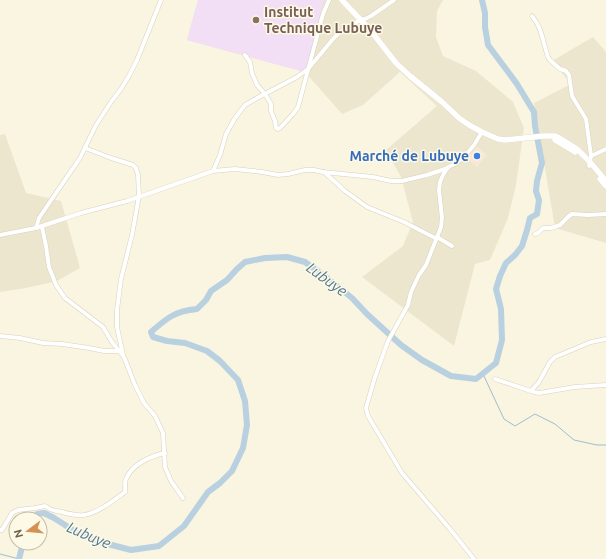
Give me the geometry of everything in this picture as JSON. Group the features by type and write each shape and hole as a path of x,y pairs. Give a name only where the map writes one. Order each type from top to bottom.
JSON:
{"street":[{"path":"36,228 39,218 80,158 96,125 110,102 121,89 137,60 161,0"},
{"path":"245,54 250,62 252,73 257,85 265,94 270,104 276,128 278,129 282,127 298,107 323,14 329,0"},
{"path":"342,0 396,63 469,125 498,139 505,140 544,136 564,144 590,164 606,181"},
{"path":"213,171 220,155 226,134 235,118 245,106 297,77 308,69 333,39 349,26 371,16 394,0"},
{"path":"532,16 540,27 548,57 560,69 566,71 569,75 572,96 586,119 591,156 590,164 606,186"},
{"path":"0,235 42,227 82,213 127,201 213,171 240,170 278,175 305,170 314,170 360,175 402,182 427,175 455,164 465,156 482,132"},
{"path":"85,148 111,158 133,164 138,175 139,196 132,235 121,279 117,310 117,327 124,357 135,385 144,403 155,416 163,433 165,467 171,481 183,498"},
{"path":"591,156 606,149"},
{"path":"448,167 440,182 439,190 442,218 437,237 426,265 419,275 408,305 388,341 374,377 366,408 368,416 402,473 474,559"},
{"path":"323,172 344,191 367,207 404,222 435,238 437,237 452,246"},
{"path":"534,234 538,233 543,228 552,228 560,225 572,214 606,214"},
{"path":"42,227 49,267 56,285 64,298 103,327 112,342 124,357"},
{"path":"0,336 104,351 119,351"},
{"path":"531,391 539,382 555,356 591,342 606,339"},
{"path":"495,379 534,392 606,385"},
{"path":"0,530 2,530 12,513 18,510 45,506 53,511 82,515 100,509 125,492 126,478 135,467 155,455 165,453"}],"shaded area":[{"path":"198,0 443,0 437,11 436,37 443,56 476,71 513,102 524,128 516,185 508,218 490,260 475,264 454,346 362,277 403,246 413,222 401,177 386,150 437,106 400,72 363,105 342,114 305,72 187,40"},
{"name":"Institut Technique Lubuye","path":"198,0 324,0 305,72 187,40"},
{"path":"593,37 606,52 606,243 555,228 534,103 571,84 552,61"},
{"path":"5,134 26,193 61,201 80,268 57,281 0,292 0,135"},
{"name":"Marché de Lubuye","path":"477,146 487,155 477,167 467,158"}],"waterway":[{"name":"Lubuye","path":"48,515 76,532 100,542 131,550 159,546 184,526 208,492 232,471 243,448 247,425 245,401 238,380 220,361 207,351 185,343 167,341 153,337 151,332 177,313 197,309 206,300 211,291 227,280 245,262 265,258 287,257 305,262 352,298 401,345 422,360 451,376 476,379 496,363 502,340 501,309 496,289 506,263 522,246 530,218 537,214 539,200 536,191 542,163 534,112 517,84 488,45 485,27 485,13 482,0"},
{"path":"483,374 504,419 515,426 535,414 555,424 574,440 597,445 606,445"},
{"name":"Lubuye","path":"19,559 21,551"},
{"path":"0,554 19,559"}],"place":[{"name":"Institut Technique Lubuye","path":"256,20"},
{"name":"Marché de Lubuye","path":"477,156"}]}
